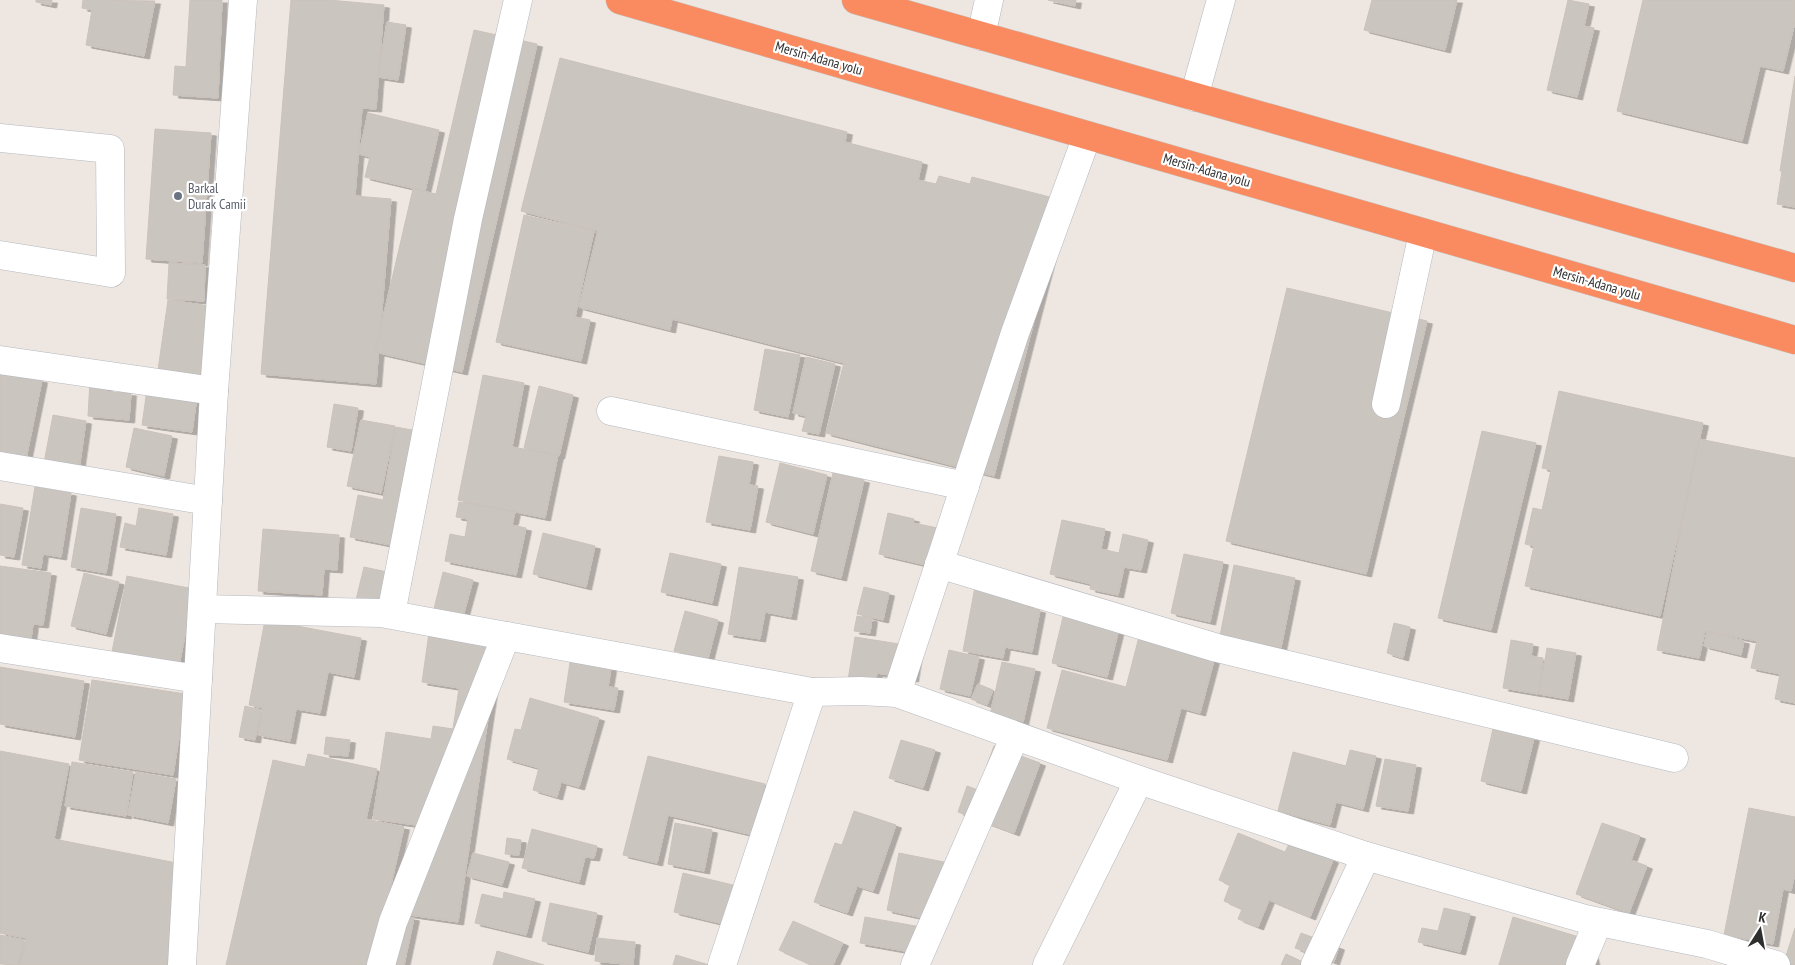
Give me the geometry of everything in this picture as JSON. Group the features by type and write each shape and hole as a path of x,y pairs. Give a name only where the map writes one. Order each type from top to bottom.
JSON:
{"highway":[{"name":"Mersin-Adana yolu","path":"620,0 1795,340"},
{"path":"862,1 1795,268"}],"street":[{"path":"182,965 214,391 243,0"},
{"path":"391,614 468,219 518,0"},
{"path":"981,36 989,0"},
{"path":"1194,97 1221,0"},
{"path":"897,694 1014,333 1087,136"},
{"path":"0,138 110,150 111,273 0,255"},
{"path":"1386,404 1423,233"},
{"path":"0,360 214,391"},
{"path":"611,412 964,486"},
{"path":"0,466 208,501"},
{"path":"939,564 1217,648 1674,758"},
{"path":"202,609 381,612 812,692 860,691 897,694 1139,780 1366,856 1598,922 1707,944 1776,965"},
{"path":"381,965 393,922 506,636"},
{"path":"0,648 198,679"},
{"path":"722,965 812,692"},
{"path":"915,965 1016,736"},
{"path":"1047,965 1139,780"},
{"path":"1315,965 1366,856"},
{"path":"1580,965 1598,922"}],"building":[{"path":"36,0 52,0 51,5 36,2"},
{"path":"83,0 155,1 144,56 86,45 92,10 82,8"},
{"path":"190,0 222,0 218,98 173,95 175,66 186,67"},
{"path":"291,0 329,0 384,5 376,109 362,108 355,196 391,199 376,384 261,374"},
{"path":"1048,0 1076,0 1075,6"},
{"path":"1372,0 1457,0 1445,50 1364,30"},
{"path":"1568,0 1589,4 1584,26 1594,28 1577,97 1547,90"},
{"path":"1643,0 1795,0 1795,22 1783,71 1760,66 1742,141 1617,111"},
{"path":"387,22 406,25 398,80 378,77"},
{"path":"474,30 537,44 462,372 375,352 413,189 436,194"},
{"path":"560,58 847,132 845,142 922,162 918,180 936,184 939,176 970,184 972,177 1065,201 994,476 826,433 844,363 672,319 670,330 579,307 598,231 521,211"},
{"path":"1795,76 1795,207 1777,204 1782,171 1780,171"},
{"path":"368,113 439,130 425,191 365,177 370,157 359,154"},
{"name":"Barkal Durak Camii","path":"155,129 211,133 202,263 146,259"},
{"path":"524,215 594,231 575,317 590,320 581,361 496,342"},
{"path":"169,263 205,265 204,301 167,299"},
{"path":"1287,288 1427,321 1366,574 1226,541"},
{"path":"168,300 210,306 199,383 157,377"},
{"path":"765,349 800,355 788,417 754,410"},
{"path":"806,357 835,364 819,434 802,431 806,416 793,413"},
{"path":"0,371 42,380 26,459 0,453"},
{"path":"483,375 524,383 512,447 558,455 545,518 458,500"},
{"path":"90,380 108,381 107,392 131,393 129,420 88,416"},
{"path":"539,386 573,395 559,456 524,448"},
{"path":"147,390 197,397 192,432 142,425"},
{"path":"1559,391 1703,423 1660,616 1525,586 1534,546 1525,544 1533,508 1542,510 1551,470 1542,468"},
{"path":"334,404 358,408 351,451 327,447"},
{"path":"53,415 86,421 79,469 44,463"},
{"path":"361,420 395,426 381,493 347,486"},
{"path":"396,427 423,432 401,547 350,537 358,495 383,500"},
{"path":"134,428 172,436 164,476 126,467"},
{"path":"1482,431 1536,443 1491,630 1438,618"},
{"path":"1699,439 1795,458 1795,703 1775,699 1780,674 1751,668 1757,641 1705,631 1699,658 1657,650"},
{"path":"719,456 753,462 749,485 758,486 750,530 706,522"},
{"path":"780,463 827,475 813,534 766,522"},
{"path":"833,473 864,480 841,578 811,571"},
{"path":"35,487 71,493 61,557 43,554 41,568 22,565"},
{"path":"459,502 515,512 512,525 526,528 516,575 445,561 450,534 465,537 468,519 456,517"},
{"path":"0,504 23,508 14,557 0,555"},
{"path":"81,508 116,514 106,573 71,567"},
{"path":"139,508 173,514 166,555 120,547 125,523 136,526"},
{"path":"888,513 914,519 913,523 938,528 930,566 879,554"},
{"path":"1062,520 1105,529 1101,549 1119,553 1123,534 1148,540 1141,570 1124,567 1118,595 1090,589 1091,584 1050,574"},
{"path":"263,529 339,535 337,570 324,569 322,595 258,591"},
{"path":"543,533 595,546 586,587 533,574"},
{"path":"670,553 721,564 712,603 661,592"},
{"path":"1184,554 1223,562 1210,622 1171,613"},
{"path":"1234,565 1295,578 1281,648 1220,636"},
{"path":"0,566 51,573 43,625 33,624 30,647 0,642"},
{"path":"364,567 406,576 397,614 355,604"},
{"path":"739,567 798,577 791,617 765,612 760,639 728,634"},
{"path":"443,572 473,580 462,620 433,613"},
{"path":"84,573 119,582 106,634 71,626"},
{"path":"127,576 194,589 176,681 109,667"},
{"path":"864,587 889,593 883,620 857,614"},
{"path":"975,587 1029,597 1027,607 1040,610 1032,652 1005,647 1003,658 963,651"},
{"path":"685,611 718,620 708,659 674,651"},
{"path":"857,616 872,619 870,633 854,631"},
{"path":"1063,617 1119,629 1107,677 1052,663"},
{"path":"265,620 361,638 354,677 328,672 320,713 296,709 290,741 258,735 263,708 249,705"},
{"path":"1394,623 1410,627 1403,658 1387,653"},
{"path":"1141,629 1217,649 1200,713 1181,708 1167,760 1047,728 1062,670 1126,687"},
{"path":"1707,632 1744,641 1741,655 1704,646"},
{"path":"429,633 499,644 458,922 403,914 416,825 373,819 386,732 431,739 433,726 453,729 459,688 422,682"},
{"path":"855,637 918,647 913,679 877,673 875,684 848,680"},
{"path":"1511,640 1533,644 1531,656 1543,658 1538,694 1503,688"},
{"path":"1547,648 1576,653 1568,699 1539,694"},
{"path":"949,650 979,657 970,696 940,689"},
{"path":"571,656 612,662 608,687 618,688 614,710 564,702"},
{"path":"1002,662 1035,669 1023,722 990,715"},
{"path":"0,667 84,681 75,737 0,724"},
{"path":"92,680 186,694 173,775 79,760"},
{"path":"978,684 993,690 987,705 971,699"},
{"path":"530,698 599,718 579,787 561,782 557,797 533,790 539,768 507,759 515,729 521,730"},
{"path":"245,706 261,710 255,740 239,737"},
{"path":"1493,729 1534,738 1521,791 1481,781"},
{"path":"326,737 350,740 348,756 324,754"},
{"path":"901,740 935,750 923,788 889,778"},
{"path":"994,746 1040,763 1014,833 958,812 967,786 978,790"},
{"path":"1350,750 1376,756 1363,809 1336,802 1330,825 1278,811 1293,752 1346,766"},
{"path":"0,751 69,764 54,839 187,865 167,965 20,965 26,938 0,933"},
{"path":"308,754 377,769 366,819 404,827 385,912 414,918 404,965 226,965 273,760 305,767"},
{"path":"648,756 765,784 753,835 668,815 657,863 623,855"},
{"path":"1385,759 1416,765 1408,811 1376,806"},
{"path":"72,762 133,772 126,816 65,806"},
{"path":"136,772 176,779 168,823 128,815"},
{"path":"1749,808 1795,817 1795,873 1791,891 1783,889 1773,944 1724,935"},
{"path":"854,811 896,825 873,891 857,886 847,913 814,902 835,843 842,845"},
{"path":"675,823 712,830 704,871 668,864"},
{"path":"1602,823 1640,836 1631,860 1647,866 1629,913 1576,894"},
{"path":"532,829 597,846 594,858 585,857 579,882 522,868"},
{"path":"1238,833 1285,852 1290,842 1333,860 1310,917 1269,900 1258,927 1238,919 1242,909 1224,901 1230,885 1219,880"},
{"path":"507,838 521,840 519,855 505,854"},
{"path":"473,853 509,862 502,885 467,876"},
{"path":"899,853 944,862 932,920 887,910"},
{"path":"683,873 737,886 728,925 674,912"},
{"path":"504,892 535,899 526,935 475,923 482,894 503,899"},
{"path":"550,903 597,913 588,952 542,941"},
{"path":"1444,908 1470,914 1460,952 1418,942 1422,928 1438,931"},
{"path":"865,917 921,927 916,953 860,943"},
{"path":"1513,917 1589,940 1595,965 1499,965"},
{"path":"793,921 843,943 833,965 812,965 779,950"},
{"path":"1795,928 1795,965 1784,962"},
{"path":"1301,933 1339,947 1334,962 1295,948"},
{"path":"0,935 24,940 18,965 0,964"},
{"path":"597,938 635,942 633,965 595,961"},
{"path":"497,951 544,965 493,965"},
{"path":"1286,954 1309,965 1281,965"},
{"path":"676,955 709,965 673,965"}],"place":[{"name":"Barkal Durak Camii","path":"178,196"}]}
